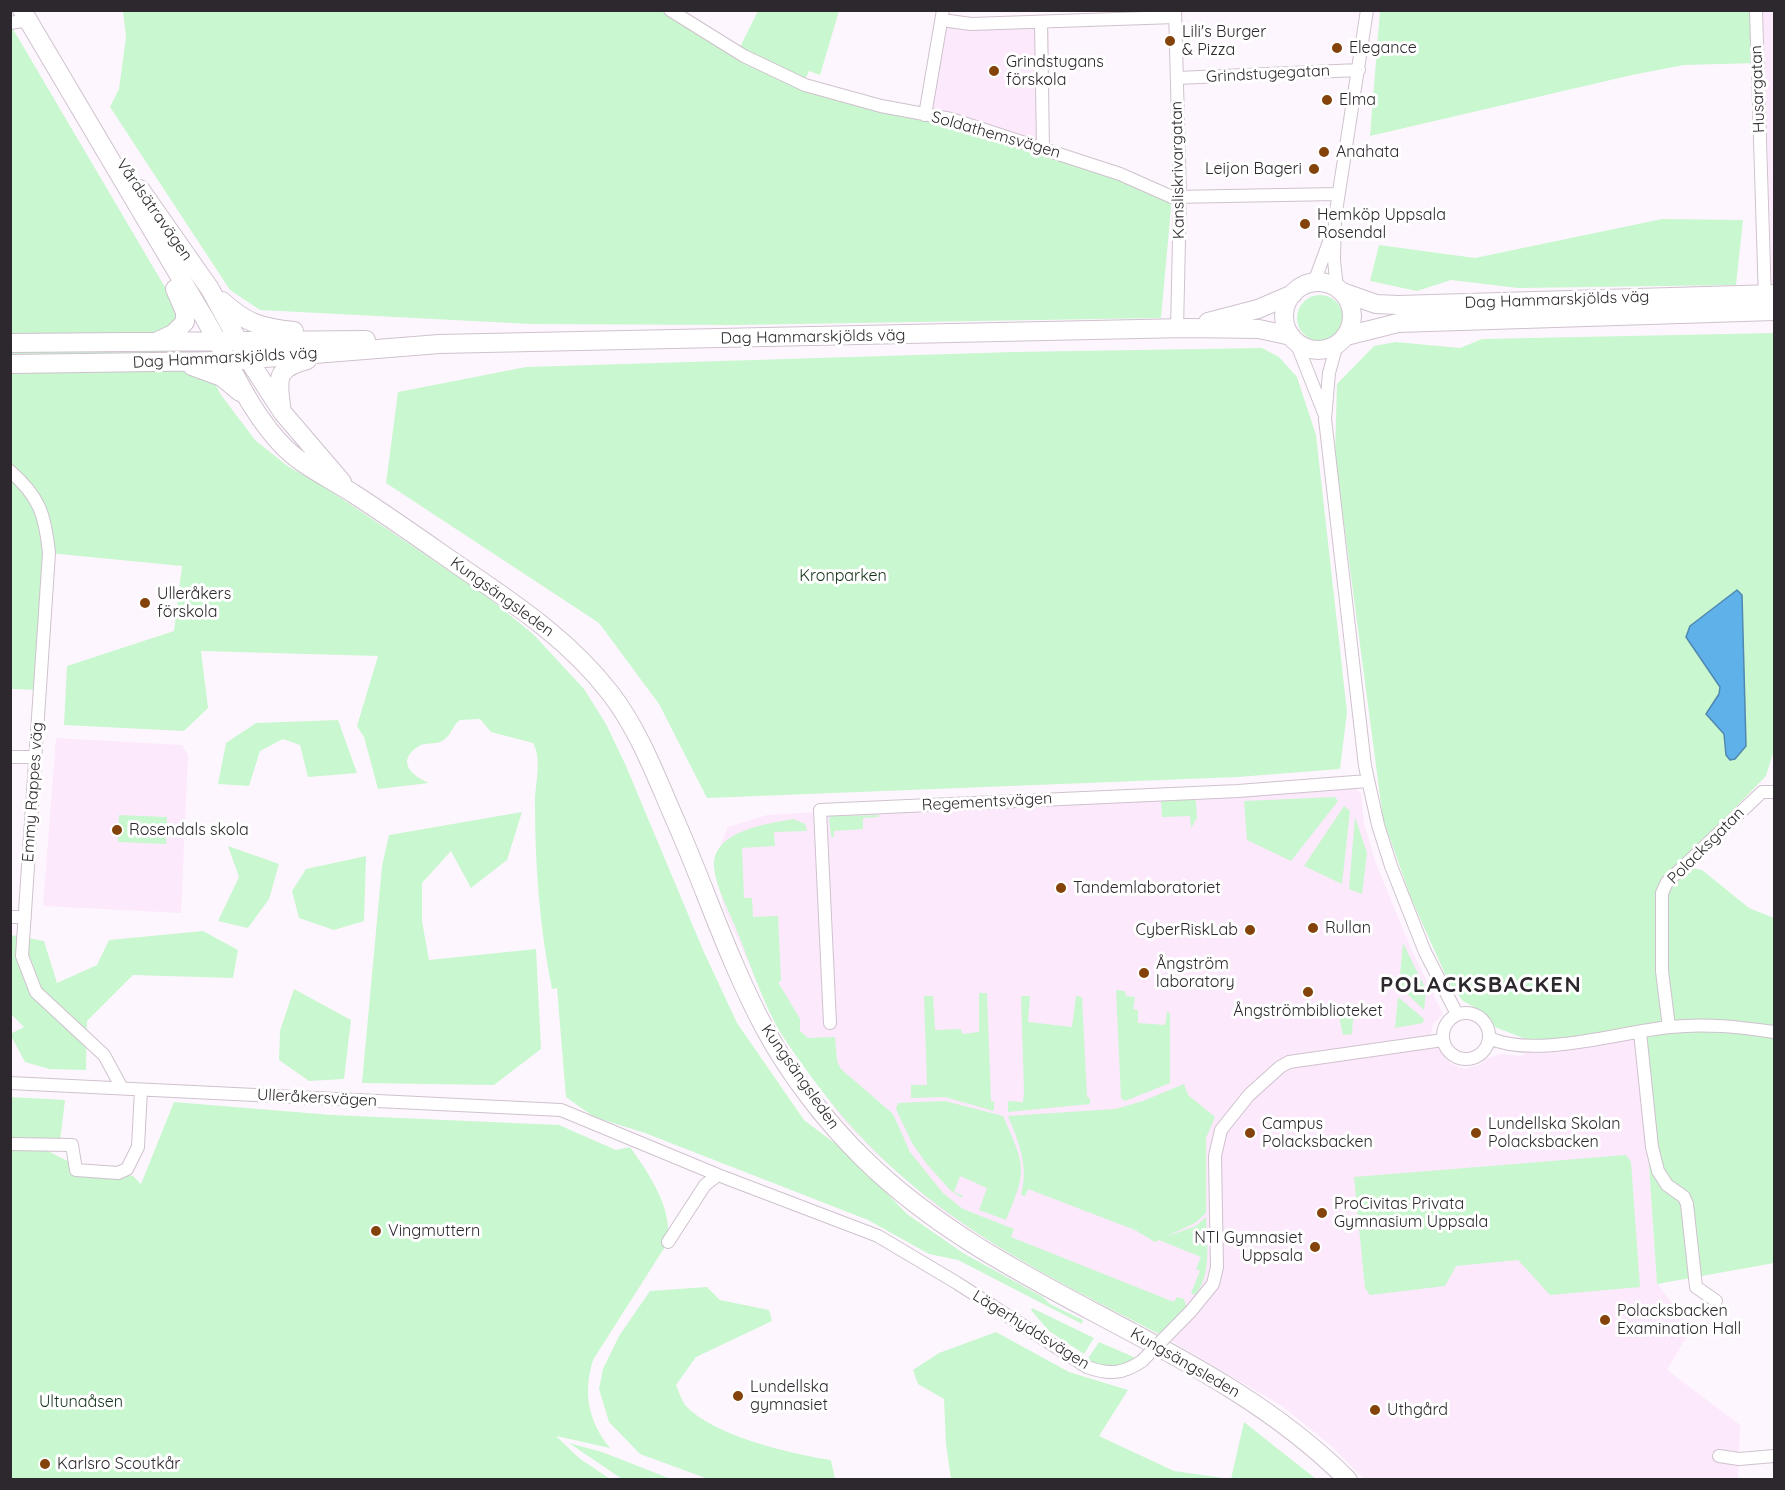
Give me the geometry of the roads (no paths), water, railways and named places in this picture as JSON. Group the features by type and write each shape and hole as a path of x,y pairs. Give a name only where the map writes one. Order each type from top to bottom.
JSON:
{"main road":[{"name":"Vårdsätravägen","path":"20,18 210,289 239,341"},
{"name":"Vårdsätravägen","path":"64,81 217,341"},
{"path":"153,343 173,334 185,322 185,312 174,287 169,261"},
{"path":"1326,283 1340,290 1349,303 1352,314 1341,340 1318,350 1293,339 1284,317 1287,303 1293,294 1309,284 1326,283"},
{"path":"210,289 240,317 254,324 336,345"},
{"name":"Dag Hammarskjölds väg","path":"1340,290 1376,304 1398,305 1770,303"},
{"name":"Dag Hammarskjölds väg","path":"1182,329 1258,309 1293,294"},
{"name":"Dag Hammarskjölds väg","path":"1341,340 1398,323 1770,303"},
{"name":"Dag Hammarskjölds väg","path":"10,344 217,341 336,345 439,344 1182,329 1258,329 1293,339"},
{"name":"Kungsängsleden","path":"217,341 250,402 285,448 317,474 351,492 538,620 582,662 612,695 645,752 731,957 765,1030 833,1126 864,1160 929,1215 993,1257 1149,1340 1272,1414 1320,1451 1348,1479"},
{"name":"Kungsängsleden","path":"239,341 283,413 351,492"},
{"name":"Dag Hammarskjölds väg","path":"10,364 228,361 336,345"},
{"path":"283,413 278,384 283,370 288,365 336,345"},
{"path":"178,362 222,377 250,402"}],"street":[{"name":"Soldathemsvägen","path":"670,10 744,56 805,85 951,119 1120,174 1172,196 1247,201 1337,194"},
{"path":"1340,290 1334,260 1337,194 1367,10"},
{"name":"Husargatan","path":"1756,10 1770,303"},
{"path":"925,114 943,15 971,24 1175,14"},
{"name":"Kansliskrivargatan","path":"1175,14 1180,196 1178,290 1182,329"},
{"path":"1041,22 1043,148"},
{"name":"Grindstugegatan","path":"1177,78 1359,70"},
{"path":"1309,284 1316,277 1324,260 1335,218"},
{"path":"1293,339 1326,418"},
{"path":"1341,340 1329,373 1326,418 1368,781 1391,866 1425,952 1457,1014"},
{"name":"Emmy Rappes väg","path":"10,471 25,484 41,507 49,553 22,956 36,992 104,1055 122,1088"},
{"path":"10,757 36,757"},
{"name":"Regementsvägen","path":"830,1023 820,810 1238,791 1368,781"},
{"name":"Polacksgatan","path":"1669,1027 1662,971 1661,906 1667,882 1762,792 1774,792"},
{"path":"10,917 25,917"},
{"path":"1465,1012 1481,1018 1489,1029 1490,1038 1480,1055 1466,1059 1452,1054 1443,1040 1446,1024 1457,1014 1465,1012"},
{"path":"1490,1038 1503,1044 1541,1046 1669,1027 1720,1024 1774,1032"},
{"path":"1640,1032 1652,1147 1658,1171 1667,1185 1684,1197 1687,1204 1696,1287 1716,1301"},
{"name":"Lägerhyddsvägen","path":"618,1135 718,1175 797,1203 888,1241 1087,1367 1103,1373 1120,1373 1143,1361 1191,1311 1213,1284 1217,1268 1215,1156 1221,1130 1249,1095 1280,1067 1289,1062 1443,1040"},
{"name":"Ulleråkersvägen","path":"10,1083 561,1110 618,1135"},
{"path":"10,1143 72,1145 76,1170 118,1173 127,1169 138,1147 141,1090"},
{"path":"668,1242 705,1185 718,1175"},
{"path":"1719,1456 1739,1459 1774,1456"}],"water":[{"path":"1737,590 1742,595 1746,746 1735,759 1730,760 1726,755 1724,734 1706,714 1719,694 1720,687 1686,637 1690,626"}],"place":[{"name":"Lili's Burger & Pizza","path":"1170,41"},
{"name":"Elegance","path":"1337,48"},
{"name":"Grindstugans förskola","path":"994,71"},
{"name":"Elma","path":"1327,100"},
{"name":"Anahata","path":"1324,152"},
{"name":"Leijon Bageri","path":"1314,169"},
{"name":"Hemköp Uppsala Rosendal","path":"1305,224"},
{"name":"Ulleråkers förskola","path":"145,603"},
{"name":"Rosendals skola","path":"117,830"},
{"name":"Tandemlaboratoriet","path":"1061,888"},
{"name":"Rullan","path":"1313,928"},
{"name":"CyberRiskLab","path":"1250,930"},
{"name":"Ångström laboratory","path":"1144,973"},
{"name":"Ångströmbiblioteket","path":"1308,992"},
{"name":"Campus Polacksbacken","path":"1250,1133"},
{"name":"Lundellska Skolan Polacksbacken","path":"1476,1133"},
{"name":"ProCivitas Privata Gymnasium Uppsala","path":"1322,1213"},
{"name":"Vingmuttern","path":"376,1231"},
{"name":"NTI Gymnasiet Uppsala","path":"1315,1247"},
{"name":"Polacksbacken Examination Hall","path":"1605,1320"},
{"name":"Lundellska gymnasiet","path":"738,1396"},
{"name":"Uthgård","path":"1375,1410"},
{"name":"Karlsro Scoutkår","path":"45,1464"}],"district":[{"name":"POLACKSBACKEN","path":"1481,985"}],"park label":[{"name":"Kronparken","path":"843,576"},
{"name":"Ultunaåsen","path":"81,1402"}]}
